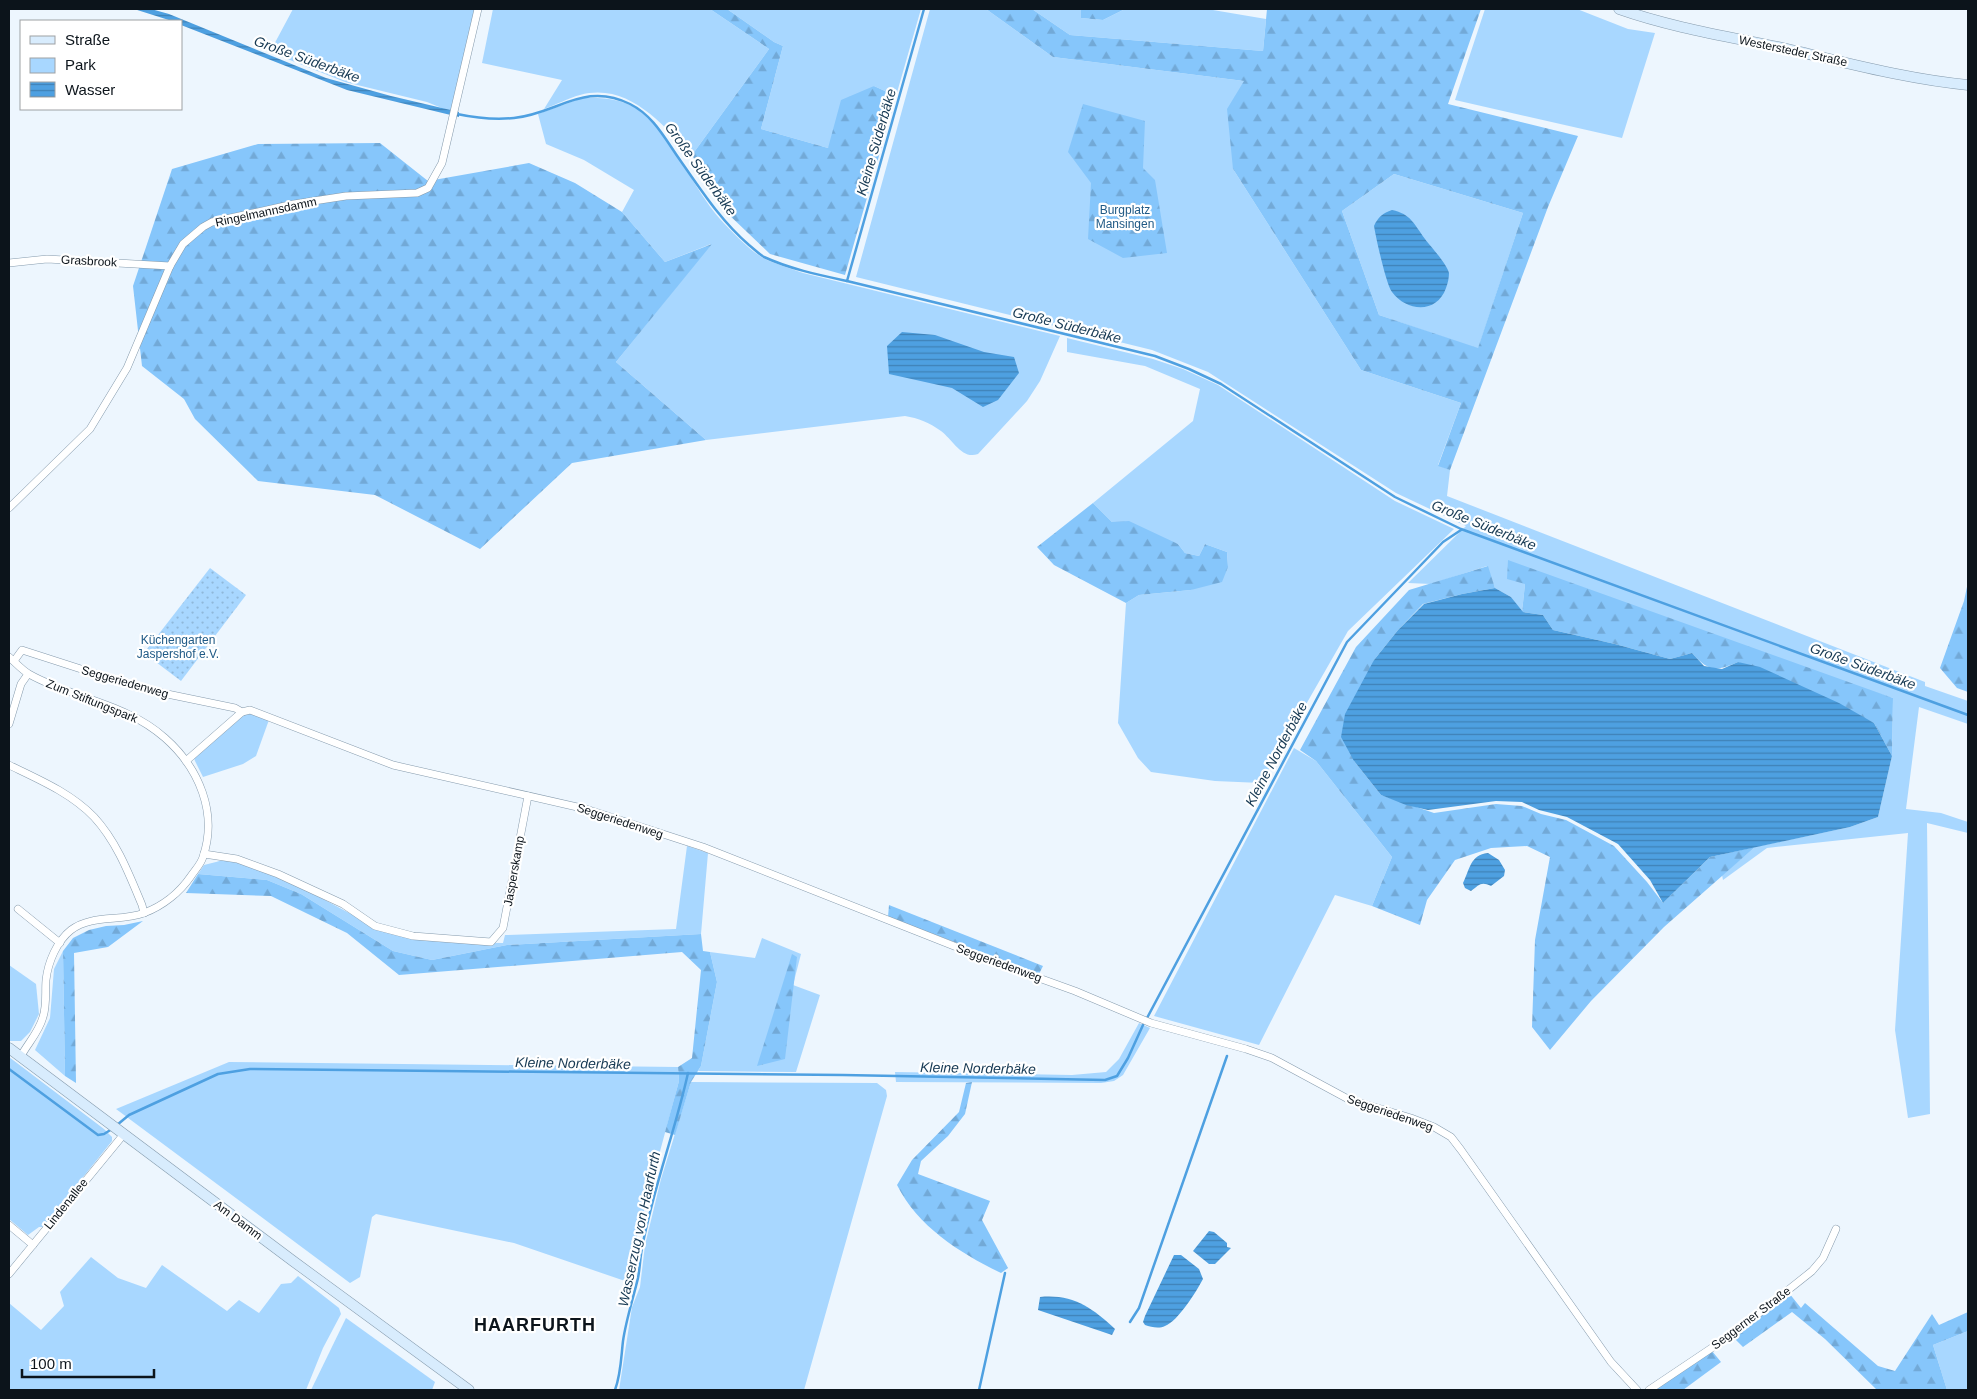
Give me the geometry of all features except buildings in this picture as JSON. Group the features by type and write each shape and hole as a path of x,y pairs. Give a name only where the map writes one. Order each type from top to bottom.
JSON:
{"main road":[{"name":"Westersteder Straße","path":"1619,9 1685,27 1925,80 1968,85"},
{"name":"Am Damm","path":"9,1048 469,1390"}],"street":[{"name":"Ringelmannsdamm","path":"9,508 90,429 127,368 170,266 183,244 203,227 212,222 294,204 346,196 417,193 428,188 442,163 478,9"},
{"name":"Grasbrook","path":"9,263 47,259 170,266"},
{"name":"Seggeriedenweg","path":"11,659 22,650 143,689 235,708 242,712 250,710 393,765 586,809 703,847 997,963 1075,991 1151,1023 1272,1058 1348,1099 1434,1127 1450,1137 1611,1362 1637,1390"},
{"name":"Zum Stiftungspark","path":"11,659 28,674 123,711 146,723 165,738 186,761 204,792 209,817 208,838 203,859 182,889 163,904 144,913 85,922 71,930 60,943 48,969 43,1018 21,1056"},
{"path":"9,724 22,684 28,674"},
{"path":"186,761 242,712"},
{"path":"9,765 52,786 94,816 115,845 144,913"},
{"name":"Jasperskamp","path":"204,854 237,859 278,874 343,904 375,926 413,936 491,942 503,928 528,796"},
{"path":"18,909 60,943"},
{"name":"Lindenallee","path":"9,1274 123,1133"},
{"path":"9,1225 33,1245"},
{"name":"Seggerner Straße","path":"1649,1390 1734,1333 1812,1271 1823,1258 1836,1229"}],"green space":[{"path":"293,9 477,9 454,113 427,102 345,82 270,52"},
{"path":"493,9 710,9 769,49 692,155 669,131 643,109 629,100 614,95 598,93 580,95 544,109 562,80 482,63"},
{"path":"710,9 727,9 774,42 783,46 761,129 828,148 841,100 874,86 896,96 845,275 770,254 725,211 692,155 769,49"},
{"path":"727,9 921,9 896,96 874,86 828,148 761,129 783,46 774,42"},
{"path":"930,9 986,9 1053,57 1244,81 1233,169 1361,370 1461,403 1438,465 1450,470 1447,496 1925,682 1925,686 1968,701 1968,724 1919,707 1906,809 1941,813 1968,822 1968,833 1927,823 1930,1114 1908,1118 1895,1030 1908,833 1767,848 1723,880 1722,875 1755,847 1850,827 1878,817 1892,756 1893,698 1525,584 1522,612 1511,597 1495,588 1487,566 1431,584 1408,583 1466,526 1396,493 1208,372 1152,350 856,277"},
{"path":"986,9 1032,9 1070,35 1263,51 1267,9 1481,9 1448,104 1578,136 1548,207 1450,470 1438,466 1461,403 1361,370 1233,169 1227,109 1244,81 1053,57","holes":["1394,174 1523,213 1478,348 1379,315 1342,211"]},
{"path":"1032,9 1077,9 1081,10 1081,18 1103,20 1125,9 1207,9 1266,19 1263,51 1070,35"},
{"path":"1125,9 1103,20 1081,18 1081,10"},
{"path":"1485,9 1577,9 1628,29 1655,33 1622,138 1455,100"},
{"path":"582,98 598,98 622,102 644,114 665,137 710,207 735,235 763,258 803,273 1060,336 1040,381 1027,401 978,454 972,455 962,452 941,431 919,420 905,416 706,440 616,362 711,244 665,262 622,212 634,190 584,160 546,144 538,114"},
{"name":"Burgplatz Mansingen","path":"1083,104 1145,121 1143,168 1155,180 1167,253 1123,258 1088,239 1091,183 1068,152"},
{"path":"380,143 428,181 529,163 575,183 622,212 665,262 712,244 616,362 706,440 572,463 480,549 375,495 258,481 195,419 184,399 142,366 133,286 172,169 258,144"},
{"path":"1394,174 1523,213 1478,349 1379,315 1342,211"},
{"path":"1067,338 1153,359 1183,369 1218,385 1395,501 1454,529 1348,631 1261,783 1215,781 1151,772 1138,758 1118,723 1126,603 1139,595 1191,590 1228,567 1227,552 1205,544 1199,556 1185,553 1178,544 1112,522 1093,503 1193,421 1200,389 1145,366 1067,352"},
{"path":"1093,503 1112,522 1129,521 1178,544 1185,553 1199,556 1205,544 1227,552 1228,567 1222,582 1191,590 1139,595 1126,603 1054,565 1037,547"},
{"path":"1508,560 1893,698 1892,756 1874,723 1738,662 1712,668 1692,653 1670,659 1553,630 1543,615 1522,612 1525,584 1507,579"},
{"path":"1488,566 1495,588 1423,604 1398,630 1374,660 1354,761 1381,795 1434,813 1496,804 1522,806 1541,814 1566,820 1614,846 1647,882 1663,903 1710,857 1755,847 1664,927 1591,1001 1550,1050 1532,1027 1535,940 1550,857 1527,846 1491,848 1455,860 1427,900 1420,925 1372,906 1392,857 1316,761 1300,750 1356,647 1409,590"},
{"name":"Küchengarten Jaspershof e.V.","path":"210,568 246,595 181,681 144,653"},
{"path":"1968,582 1968,692 1957,688 1940,668 1964,601"},
{"path":"249,711 270,717 256,756 243,764 203,777 193,754"},
{"path":"1294,748 1316,761 1392,857 1372,906 1335,895 1259,1045 1154,1016"},
{"path":"687,846 708,853 701,934 507,945 432,960 393,951 301,894 267,880 198,874 204,865 226,859 241,862 310,892 379,929 399,936 441,942 503,943 505,935 676,929"},
{"path":"198,874 267,880 301,894 393,951 432,960 507,945 701,934 703,951 710,952 717,982 701,1066 691,1082 675,1135 665,1132 679,1081 678,1067 692,1058 701,970 682,952 399,975 347,933 271,896 186,893"},
{"path":"889,905 1043,966 1039,974 888,917"},
{"path":"143,921 108,947 74,953 76,1083 65,1076 63,951 73,938 89,930"},
{"path":"762,938 801,954 793,985 820,995 796,1072 698,1071 701,1066 717,982 710,952 755,958"},
{"path":"63,951 65,1076 35,1050 50,1018 54,969"},
{"path":"792,954 797,957 785,1059 757,1066"},
{"path":"9,965 36,984 39,1014 30,1032 21,1041 9,1041"},
{"path":"1139,1023 1150,1028 1123,1075 1114,1081 1101,1083 896,1082 895,1072 1072,1075 1106,1072 1119,1059"},
{"path":"9,1057 112,1137 112,1141 43,1227 39,1227 28,1235 9,1219"},
{"path":"229,1062 678,1067 679,1081 625,1281 514,1243 376,1214 372,1217 360,1277 350,1283 116,1109"},
{"path":"691,1082 877,1083 886,1090 887,1096 804,1390 619,1390 632,1307 640,1287 645,1245 661,1179"},
{"path":"972,1082 965,1114 948,1136 921,1161 918,1174 990,1201 982,1220 1008,1268 1001,1273 970,1257 928,1226 916,1214 897,1185 912,1160 959,1112 966,1083"},
{"path":"91,1257 118,1278 146,1288 162,1265 227,1311 239,1300 259,1313 281,1284 291,1283 298,1276 339,1308 341,1314 323,1348 306,1390 9,1390 9,1303 41,1330 64,1306 60,1292"},
{"path":"1789,1293 1801,1308 1805,1303 1878,1366 1895,1371 1932,1314 1939,1325 1968,1312 1968,1331 1933,1345 1947,1390 1877,1390 1825,1339 1792,1312 1743,1347 1734,1338"},
{"path":"346,1318 435,1382 432,1390 311,1390"},
{"path":"1968,1331 1968,1390 1947,1390 1933,1345"},
{"path":"1712,1351 1721,1362 1683,1390 1655,1390"}],"water":[{"path":"134,9 151,9 169,14 326,78 459,112 459,117 347,90 182,25 182,20 169,20"},
{"path":"1392,210 1404,214 1412,220 1448,269 1448,282 1442,296 1429,306 1413,306 1398,299 1392,292 1387,280 1374,226 1381,216"},
{"path":"902,332 935,335 984,352 1014,357 1019,373 998,400 983,407 952,388 889,374 887,346"},
{"path":"1495,588 1511,597 1523,612 1543,615 1553,630 1670,659 1692,653 1704,666 1722,669 1738,662 1760,667 1839,703 1874,723 1892,756 1878,817 1850,827 1710,857 1663,903 1650,880 1618,844 1567,817 1539,810 1522,802 1496,801 1428,810 1406,805 1381,795 1354,761 1341,737 1345,714 1374,660 1398,630 1424,604"},
{"path":"1488,853 1499,860 1505,870 1504,876 1491,886 1478,885 1471,891 1465,888 1463,883 1471,864 1477,857"},
{"path":"1209,1231 1214,1232 1227,1243 1227,1247 1231,1248 1215,1264 1209,1264 1193,1251"},
{"path":"1174,1255 1181,1255 1199,1269 1203,1279 1186,1305 1170,1323 1160,1327 1145,1325 1143,1322 1145,1316"},
{"path":"1040,1297 1072,1300 1098,1314 1115,1329 1112,1335 1038,1310"}],"waterway":[{"name":"Kleine Süderbäke","path":"847,281 924,9"},
{"name":"Große Süderbäke","path":"457,114 471,117 514,118 544,111 584,97 599,96 614,98 630,104 652,121 729,226 764,257 815,274 1155,356 1221,384 1395,497 1461,529 1968,715"},
{"name":"Kleine Norderbäke","path":"1147,1018 1347,642 1443,542 1461,530"},
{"name":"Kleine Norderbäke","path":"117,1125 129,1115 218,1074 250,1069 843,1075 1105,1080 1117,1076 1128,1058 1143,1025"},
{"path":"1130,1322 1139,1308 1227,1056"},
{"name":"Kleine Norderbäke","path":"9,1069 98,1135 112,1129"},
{"name":"Wasserzug von Haarfurth","path":"615,1390 620,1372 624,1333 638,1278 641,1252 688,1073"},
{"path":"979,1390 1005,1273"}],"district":[{"name":"HAARFURTH","path":"535,1325"}]}
